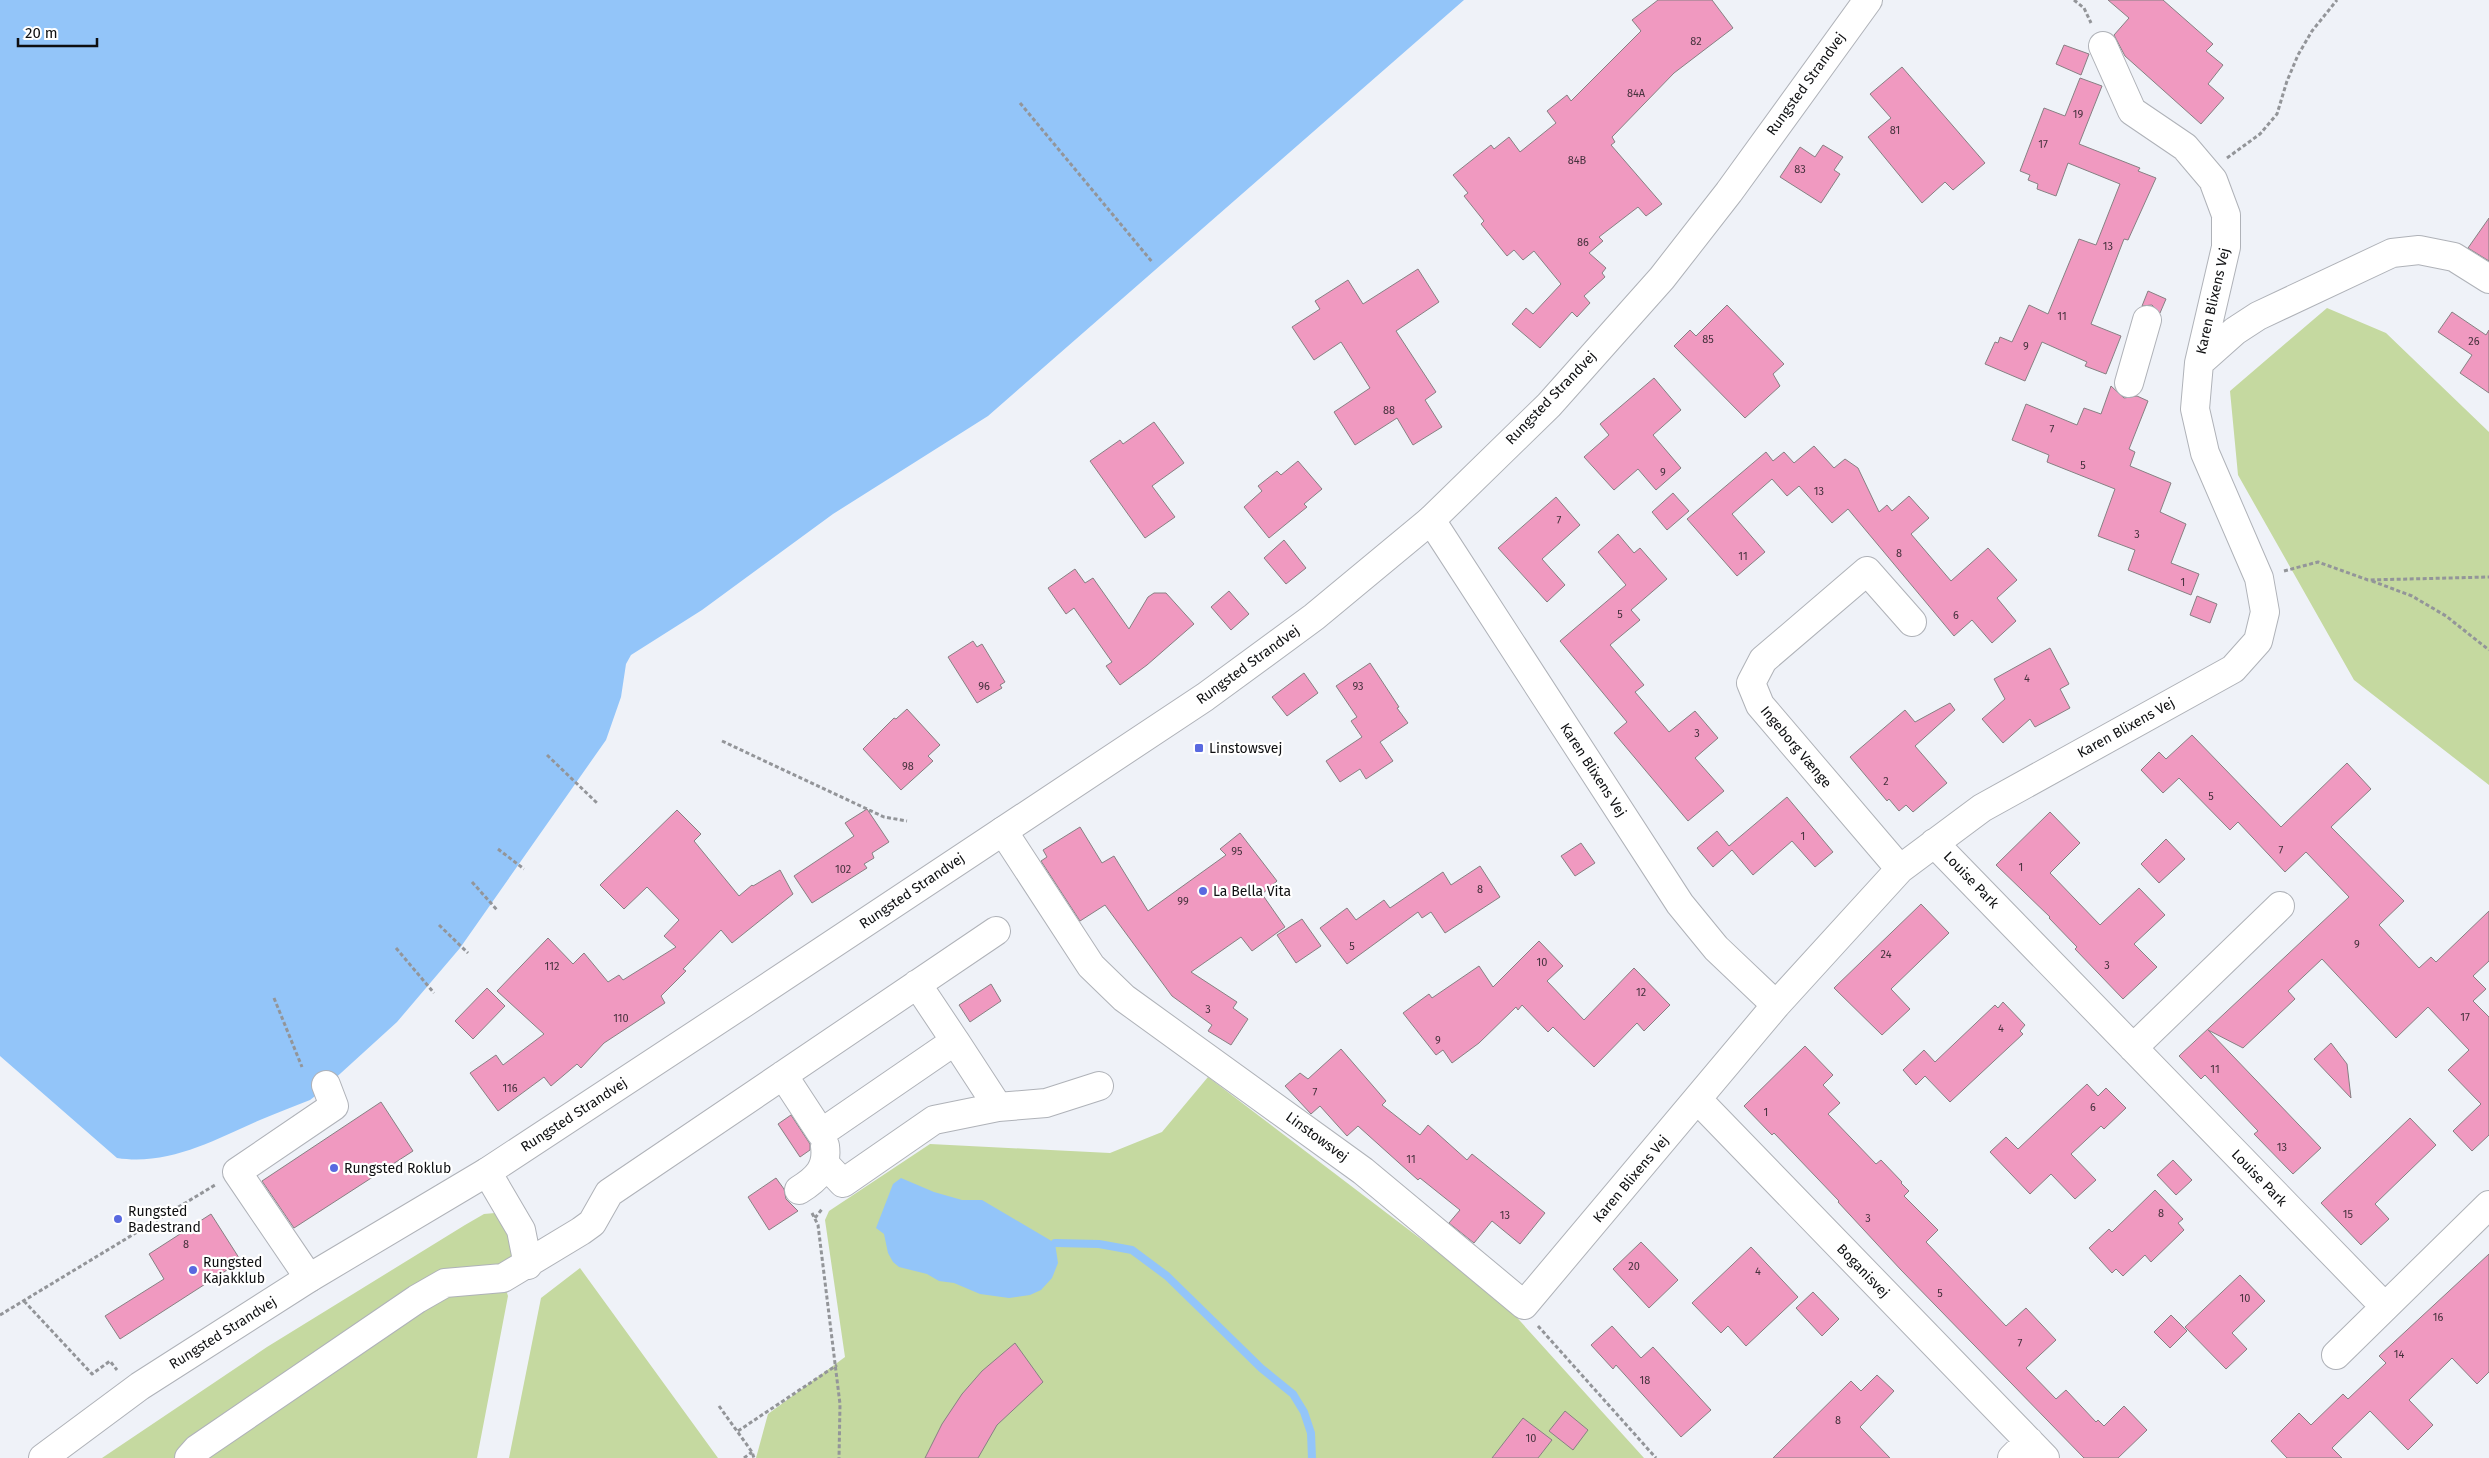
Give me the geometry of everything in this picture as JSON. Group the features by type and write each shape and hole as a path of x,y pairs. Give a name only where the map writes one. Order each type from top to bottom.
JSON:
{"street":[{"name":"Rungsted Strandvej","path":"43,1458 133,1391 309,1278 487,1172 1003,831 1205,697 1314,617 1431,520 1549,405 1662,278 1729,192 1868,0"},
{"name":"Karen Blixens Vej","path":"1524,1305 1776,1005 1900,869 1982,808 2232,669 2258,641 2265,612 2259,578 2205,453 2194,409 2199,363 2226,247 2226,215 2213,180 2185,147 2132,111 2103,46"},
{"name":"Karen Blixens Vej","path":"2199,363 2235,331 2258,316 2392,254 2419,250 2454,257 2489,279"},
{"path":"2129,383 2147,320"},
{"name":"Karen Blixens Vej","path":"1431,520 1680,904 1716,948 1776,1005"},
{"name":"Ingeborg Vænge","path":"1900,869 1760,706 1751,683 1763,660 1867,571 1912,622"},
{"name":"Linstowsvej","path":"1003,831 1091,966 1124,998 1363,1171 1524,1305"},
{"name":"Louise Park","path":"1934,843 2385,1307"},
{"path":"2133,1048 2280,906"},
{"path":"189,1458 198,1449 376,1327 445,1283 504,1278 528,1265 592,1223 610,1193 996,931"},
{"path":"917,984 998,1106"},
{"path":"821,1133 955,1042"},
{"path":"782,1076 821,1133 827,1158 821,1172 799,1190"},
{"path":"309,1278 237,1172 334,1106 326,1086"},
{"path":"825,1164 843,1184 934,1120 998,1106 1046,1103 1099,1086"},
{"name":"Boganisvej","path":"1698,1100 2028,1452"},
{"path":"487,1172 521,1230 528,1265"},
{"path":"2336,1355 2489,1205"}],"path":[{"path":"2206,172 2260,134 2277,114 2287,81 2298,56 2312,31 2337,0"},
{"path":"1020,103 1153,263"},
{"path":"2259,578 2318,562 2412,596 2446,616 2489,650"},
{"path":"2368,580 2489,577"},
{"path":"722,741 884,817 907,821"},
{"path":"547,755 596,803"},
{"path":"498,849 524,869"},
{"path":"472,882 498,911"},
{"path":"439,925 468,953"},
{"path":"396,948 434,993"},
{"path":"274,998 302,1067"},
{"path":"0,1315 237,1172"},
{"path":"799,1190 818,1225 837,1365 840,1404 839,1458"},
{"path":"24,1301 92,1374 110,1360 133,1391"},
{"path":"1524,1305 1539,1327 1656,1458"},
{"path":"738,1431 837,1365"},
{"path":"720,1406 752,1452 754,1458"},
{"path":"744,1458 752,1452"}],"green space":[{"path":"2327,308 2386,333 2489,432 2489,785 2354,680 2238,475 2230,391"},
{"path":"1208,1077 1501,1300 1644,1458 756,1458 768,1414 845,1357 825,1220 829,1211 930,1144 1110,1153 1162,1132"},
{"path":"495,1213 505,1219 513,1257 179,1453 175,1458 102,1458 267,1347 465,1225 484,1214"},
{"path":"580,1268 718,1458 509,1458 541,1298"},
{"path":"506,1290 508,1296 477,1458 205,1458 450,1294"}],"water":[{"path":"0,0 1464,0 988,416 833,514 702,610 631,655 626,664 621,697 606,740 460,948 397,1022 319,1093 310,1100 191,1150 155,1158 136,1159 117,1158 0,1056"},
{"path":"901,1178 934,1192 962,1200 982,1200 1055,1243 1058,1263 1052,1278 1041,1290 1030,1295 1009,1298 980,1294 954,1283 939,1281 927,1274 899,1267 893,1262 888,1253 884,1234 876,1228 893,1184"}],"building":[{"path":"1658,0 1712,0 1733,28 1674,73 1612,137 1615,142 1611,145 1662,204 1646,216 1638,207 1599,237 1603,241 1589,253 1606,268 1602,273 1605,277 1584,296 1590,303 1577,317 1572,312 1540,348 1512,324 1526,308 1533,314 1561,284 1534,251 1523,260 1514,250 1507,256 1481,224 1484,221 1464,196 1468,193 1453,175 1491,145 1494,149 1509,137 1520,152 1556,123 1547,111 1567,95 1571,101 1641,31 1632,20"},
{"path":"2108,0 2163,0 2213,44 2206,51 2223,65 2208,84 2224,98 2201,124 2125,56 2114,35 2129,18"},
{"path":"2064,45 2089,54 2081,75 2056,64"},
{"path":"1902,67 1985,163 1953,190 1945,182 1922,203 1868,137 1891,118 1870,94"},
{"path":"2080,78 2102,86 2079,144 2140,168 2138,171 2156,178 2128,240 2124,239 2091,324 2121,336 2106,374 2085,366 2087,362 2042,342 2025,381 1985,364 1995,342 1998,343 2000,337 2012,342 2029,305 2048,314 2079,239 2096,245 2120,184 2068,163 2056,196 2037,189 2038,184 2028,180 2030,175 2020,171 2044,108 2065,116"},
{"path":"1823,145 1843,157 1834,170 1840,174 1821,203 1780,177 1800,147 1815,157"},
{"path":"2489,218 2489,261 2468,248"},
{"path":"1418,269 1439,302 1396,331 1436,392 1425,400 1442,427 1413,445 1397,418 1355,445 1334,412 1370,388 1341,342 1314,360 1292,327 1320,309 1315,301 1348,280 1363,304"},
{"path":"2148,291 2166,299 2160,313 2152,305 2142,306"},
{"path":"1727,305 1784,364 1773,374 1780,386 1745,418 1674,346 1690,330 1696,336"},
{"path":"2452,312 2486,335 2489,330 2489,393 2460,373 2472,355 2438,332"},
{"path":"1654,378 1681,410 1653,435 1681,468 1656,490 1638,469 1614,490 1584,457 1609,435 1600,424"},
{"path":"2111,386 2124,398 2137,396 2148,401 2129,449 2135,452 2130,466 2171,483 2160,512 2186,524 2171,563 2199,574 2191,595 2128,570 2135,550 2098,536 2115,489 2047,462 2049,455 2012,440 2026,404 2077,425 2084,408 2101,414"},
{"path":"1154,422 1184,463 1152,486 1175,517 1145,538 1090,461 1120,440 1123,444"},
{"path":"1814,446 1834,468 1845,459 1858,468 1879,512 1887,505 1892,511 1909,496 1929,518 1911,534 1951,581 1988,548 2017,580 1997,598 2016,621 1992,643 1972,620 1954,636 1848,509 1832,523 1799,486 1787,496 1772,479 1732,514 1765,552 1737,576 1687,519 1766,452 1773,461 1784,452 1794,463"},
{"path":"1298,461 1322,489 1304,504 1307,507 1269,538 1244,507 1262,491 1258,486 1277,471 1281,475"},
{"path":"1673,493 1689,511 1667,530 1652,512"},
{"path":"1556,497 1580,525 1542,559 1565,585 1547,602 1498,548"},
{"path":"1618,534 1634,553 1640,548 1667,579 1631,610 1640,620 1610,645 1644,685 1635,692 1669,732 1695,711 1718,738 1695,758 1724,791 1688,821 1614,733 1627,722 1560,641 1626,585 1598,552"},
{"path":"1284,540 1306,568 1286,584 1264,558"},
{"path":"1075,569 1085,583 1093,578 1129,629 1148,597 1154,593 1166,593 1194,624 1147,665 1120,685 1106,666 1112,662 1074,608 1066,614 1048,588"},
{"path":"1229,591 1249,614 1231,630 1211,607"},
{"path":"2197,596 2217,604 2210,623 2190,615"},
{"path":"973,641 977,647 982,644 1005,682 1000,685 1002,688 977,703 948,657"},
{"path":"2050,648 2069,684 2060,689 2070,708 2035,727 2030,719 2003,743 1982,719 2005,699 1994,679"},
{"path":"1370,663 1408,723 1380,742 1393,761 1366,779 1360,769 1340,782 1326,761 1362,737 1351,721 1357,717 1336,686"},
{"path":"1304,673 1318,693 1287,716 1272,697"},
{"path":"1950,703 1955,710 1915,746 1947,783 1913,812 1906,805 1899,811 1889,799 1887,801 1850,757 1905,710 1915,722"},
{"path":"907,709 940,745 928,756 933,761 901,790 863,749 894,718 896,719"},
{"path":"2192,735 2281,827 2347,763 2371,789 2331,827 2404,901 2379,925 2419,968 2431,957 2436,962 2489,911 2489,961 2473,976 2486,989 2473,1001 2489,1017 2489,1135 2472,1151 2453,1131 2481,1104 2448,1070 2469,1050 2428,1007 2396,1038 2322,959 2288,991 2295,999 2243,1048 2208,1030 2321,1148 2293,1174 2254,1134 2258,1131 2205,1075 2201,1079 2179,1056 2349,897 2306,852 2285,872 2238,822 2230,830 2179,778 2163,793 2141,770 2159,752 2166,759"},
{"path":"1787,797 1833,852 1815,867 1792,841 1753,875 1732,850 1713,867 1697,848 1717,831 1729,846"},
{"path":"867,809 889,842 872,853 874,858 864,864 867,868 812,903 794,876 854,836 845,823"},
{"path":"677,810 701,834 694,841 739,896 752,885 780,870 793,894 732,943 721,930 683,969 686,971 661,996 665,1003 604,1043 581,1068 577,1064 551,1086 544,1077 498,1111 470,1073 496,1055 503,1065 544,1034 497,991 548,938 573,964 584,953 608,982 619,975 623,980 676,947 664,936 679,920 647,887 624,909 600,885"},
{"path":"2050,812 2080,843 2050,873 2100,925 2139,888 2165,915 2134,944 2157,967 2123,999 2075,949 2077,947 2050,917 1996,865"},
{"path":"1080,827 1102,863 1114,856 1148,911 1226,855 1220,849 1240,833 1277,881 1262,894 1285,927 1252,951 1241,937 1191,972 1237,1002 1233,1008 1248,1019 1231,1045 1208,1031 1212,1025 1172,996 1105,905 1080,921 1041,861 1047,857 1043,850"},
{"path":"2166,839 2185,859 2159,883 2141,864"},
{"path":"1581,843 1595,863 1575,876 1561,856"},
{"path":"1480,866 1500,897 1445,933 1431,912 1422,918 1418,912 1347,964 1320,928 1347,908 1356,920 1384,900 1390,908 1443,872 1451,885"},
{"path":"1921,904 1949,933 1891,989 1910,1009 1882,1035 1834,988"},
{"path":"1302,919 1321,946 1296,963 1277,935"},
{"path":"1539,941 1563,966 1547,981 1584,1020 1634,968 1670,1005 1644,1031 1637,1023 1594,1067 1553,1027 1548,1032 1522,1005 1518,1010 1516,1007 1479,1043 1452,1063 1443,1050 1436,1055 1403,1013 1429,994 1432,998 1479,966 1493,987"},
{"path":"991,984 1001,1001 970,1022 959,1005"},
{"path":"487,988 505,1006 473,1039 455,1021"},
{"path":"2003,1002 2025,1025 2020,1031 2023,1034 1950,1102 1925,1076 1916,1085 1903,1070 1924,1050 1935,1062 1995,1005 1998,1008"},
{"path":"2331,1043 2347,1064 2351,1098 2314,1059"},
{"path":"1805,1046 1833,1075 1823,1085 1840,1103 1828,1114 1876,1164 1881,1160 1902,1182 1909,1191 1904,1196 1938,1230 1926,1242 2006,1326 2026,1308 2056,1340 2026,1368 2056,1399 2066,1390 2096,1422 2098,1420 2104,1426 2124,1406 2147,1430 2118,1458 2084,1458 1901,1270 1774,1133 1772,1135 1744,1106"},
{"path":"1341,1049 1386,1101 1382,1105 1420,1135 1428,1125 1467,1160 1472,1154 1545,1213 1520,1244 1492,1221 1474,1243 1449,1223 1460,1210 1420,1178 1418,1180 1358,1126 1347,1136 1320,1106 1311,1114 1285,1086 1300,1073 1308,1079"},
{"path":"2087,1084 2098,1096 2106,1088 2126,1108 2104,1129 2101,1126 2071,1154 2096,1180 2075,1199 2051,1174 2030,1194 1990,1152 2006,1137 2018,1149"},
{"name":"Rungsted Roklub","path":"381,1102 413,1151 294,1228 262,1181"},
{"path":"791,1115 810,1144 810,1150 800,1157 778,1124"},
{"path":"2410,1118 2436,1145 2375,1204 2389,1219 2361,1245 2321,1203"},
{"path":"2173,1160 2192,1180 2176,1195 2157,1175"},
{"path":"776,1178 784,1189 786,1199 798,1211 769,1230 748,1197"},
{"path":"2155,1190 2183,1219 2178,1223 2184,1230 2151,1262 2145,1255 2123,1276 2116,1269 2112,1273 2089,1248 2109,1229 2112,1232"},
{"name":"Rungsted Kajakklub","path":"211,1214 241,1261 120,1339 105,1316 164,1279 149,1254"},
{"path":"1641,1242 1678,1280 1649,1308 1613,1269"},
{"path":"1751,1247 1798,1297 1746,1346 1728,1326 1721,1333 1692,1303"},
{"path":"2489,1254 2489,1372 2477,1384 2452,1358 2409,1400 2433,1425 2408,1450 2370,1411 2332,1448 2342,1458 2287,1458 2271,1441 2299,1413 2311,1425 2343,1394 2348,1399 2386,1363 2379,1356"},
{"path":"2240,1275 2265,1301 2232,1333 2247,1349 2226,1369 2185,1327"},
{"path":"1813,1292 1839,1319 1822,1336 1796,1308"},
{"path":"2171,1315 2187,1331 2170,1348 2154,1332"},
{"path":"1612,1326 1641,1358 1653,1347 1711,1410 1681,1437 1616,1365 1613,1369 1591,1345"},
{"path":"1015,1343 1043,1382 997,1425 978,1458 925,1458 942,1424 962,1394 982,1371"},
{"path":"1877,1375 1894,1391 1860,1427 1890,1458 1773,1458 1851,1381 1861,1391"},
{"path":"1565,1411 1588,1430 1573,1450 1549,1431"},
{"path":"1523,1418 1552,1440 1538,1458 1492,1458"}],"waterway":[{"path":"1055,1243 1099,1244 1132,1250 1167,1276 1261,1368 1293,1394 1304,1412 1311,1433 1312,1458"}],"place":[{"name":"Linstowsvej","path":"1199,748"},
{"name":"La Bella Vita","path":"1203,891"},
{"name":"Rungsted Roklub","path":"334,1168"},
{"name":"Rungsted Badestrand","path":"118,1219"},
{"name":"Rungsted Kajakklub","path":"193,1270"}]}
